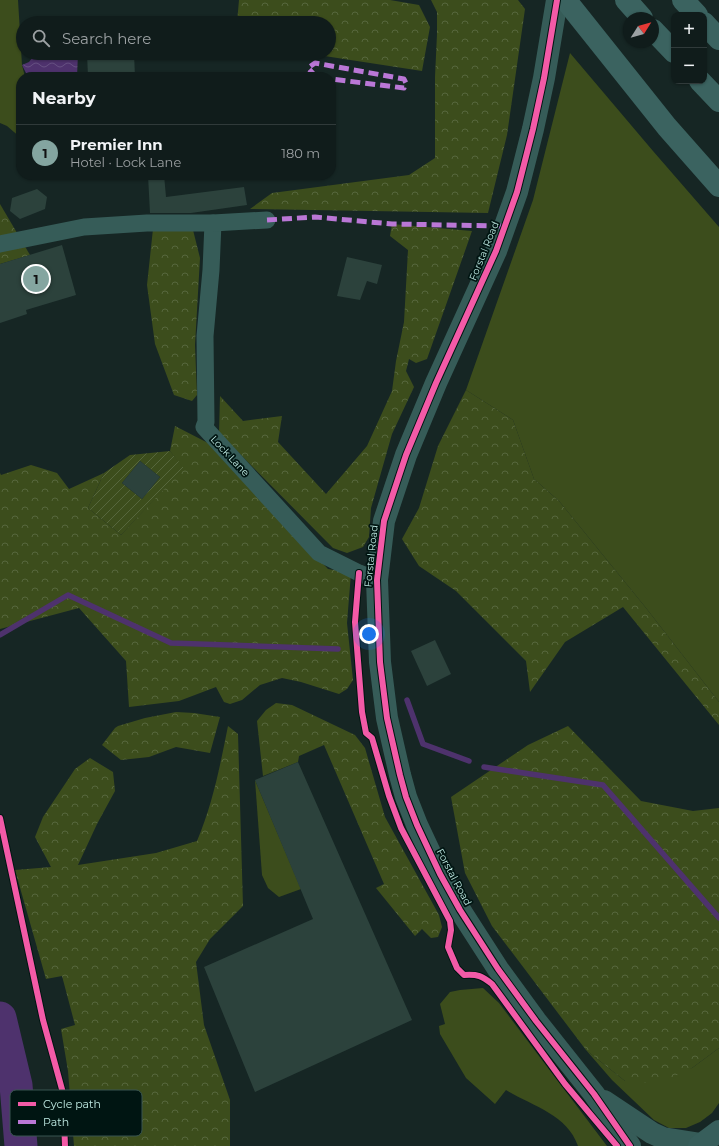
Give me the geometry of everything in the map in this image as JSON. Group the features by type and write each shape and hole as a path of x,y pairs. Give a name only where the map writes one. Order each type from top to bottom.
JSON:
{"highway":[{"path":"626,0 637,12"},
{"path":"683,0 694,12"},
{"path":"564,1 719,166"},
{"path":"564,1 667,126 719,186"},
{"path":"707,26 719,39"},
{"path":"659,36 671,49"},
{"path":"703,84 719,101"},
{"path":"700,1145 719,1131"}],"street":[{"name":"Forstal Road","path":"564,1 517,192 481,286 436,383 406,455 384,521 377,580 380,662 387,718 406,797 417,826 440,874 485,950 536,1021 594,1094 630,1146"},
{"path":"0,244 84,227 147,223 213,223 267,220"},
{"name":"Lock Lane","path":"213,223 211,270 205,336 206,422 204,428 319,553 359,573 377,580"},
{"name":"Forstal Road","path":"594,1094 652,1133 663,1138 700,1145"}],"green space":[{"path":"0,0 18,0 19,16 16,16 16,60 22,60 24,72 16,72 16,134 7,126 0,123"},
{"path":"239,0 390,0 419,5 430,27 422,71 336,58 336,16 238,16"},
{"path":"431,0 518,0 525,9 507,135 488,213 250,209 272,193 409,175 435,158 437,12"},
{"path":"570,53 719,227 719,702 646,608 559,501 534,479 513,420 466,390 533,200"},
{"path":"0,204 30,255 0,264"},
{"path":"392,224 472,231 427,359 416,363 409,359 406,371 414,387 392,434 371,508 369,537 363,547 347,553 333,548 219,433 220,396 243,421 282,416 278,442 326,494 367,446 392,391 404,322 408,250 390,236"},
{"path":"153,229 193,230 200,258 195,345 197,395 192,401 174,395 155,344 147,285"},
{"path":"466,390 513,420 534,479 559,501 646,608 719,702 719,725 623,607 565,642 530,692 526,661 456,591 419,566 402,539 419,508 438,446"},
{"path":"175,426 210,444 328,569 351,573 347,623 353,680 347,689 339,694 301,682 282,678 260,685 242,700 230,704 224,702 216,687 179,701 129,707 126,661 79,608 0,629 0,473 1,475 31,465 57,473 69,489 104,473 88,508 121,535 183,468 170,451"},
{"path":"170,451 184,468 121,535 88,508 104,473 130,455","holes":["140,461 160,477 142,499 122,483"]},
{"path":"276,703 292,705 355,735 365,748 385,817 439,915 442,927 438,937 431,938 422,929 415,936 376,888 384,884 324,745 299,756 298,762 263,776 257,721 266,710"},
{"path":"176,712 220,717 210,753 176,747 149,757 121,760 102,745 118,726 145,718"},
{"path":"228,726 238,734 243,906 210,939 196,962 204,1025 230,1100 230,1146 74,1146 73,1136 142,1136 142,1090 70,1090 61,1029 75,1025 62,976 46,979 15,870 51,867 35,837 43,817 75,769 90,758 113,772 115,791 97,824 78,865 156,853 197,841 212,798"},
{"path":"568,726 641,801 693,811 719,808 719,1048 692,1068 659,1084 625,1081 586,1050 492,926 465,873 451,797 528,745"},
{"path":"255,780 301,889 279,897 268,888 262,875"},
{"path":"483,988 499,1003 607,1146 578,1146 573,1135 566,1126 548,1112 506,1090 495,1104 466,1078 440,1034 439,1026 445,1024 440,1004 450,992"},
{"path":"719,1048 719,1103 712,1113 700,1122 686,1128 669,1128 654,1120 612,1080 586,1050 625,1081 692,1068"}],"water":[{"path":"31,60 78,60 77,72 26,72 22,65"}],"building":[{"path":"87,60 134,60 135,72 88,72"},
{"path":"148,180 164,180 166,197 244,187 247,205 191,213 150,213"},
{"path":"37,189 47,197 45,209 20,219 10,211 12,198"},
{"path":"62,245 76,295 26,310 27,314 0,323 0,264"},
{"path":"347,257 382,265 377,284 367,281 360,300 337,296"},
{"path":"140,461 160,477 142,499 122,483"},
{"path":"435,640 451,674 427,686 411,651"},
{"path":"298,762 412,1020 255,1092 204,967 313,919 255,780"}],"waterway":[{"path":"0,635 68,595 171,643 338,649"},
{"path":"407,700 423,744 469,761"},
{"path":"484,767 603,785 719,918"},
{"path":"0,1018 16,1090"},
{"path":"20,1136 21,1146"}],"marked path":[{"path":"312,72 308,68 315,63 404,79 406,83 404,88 336,80"},
{"path":"267,220 315,217 392,224 505,226"}],"cycle path":[{"path":"557,0 544,78 517,192 496,251 436,383 406,455 384,521 377,580 380,662 387,718 406,797 417,825 440,874 460,910 498,969 536,1021 594,1094 630,1146"},
{"path":"359,573 355,622 362,712 366,733 372,738 389,796 401,828 450,921 451,930 448,947 457,968 464,975 480,976 492,984 565,1084 617,1146"},
{"path":"0,818 43,1020 62,1090"},
{"path":"65,1136 65,1146"}],"place":[{"name":"Premier Inn","path":"36,279"}]}
